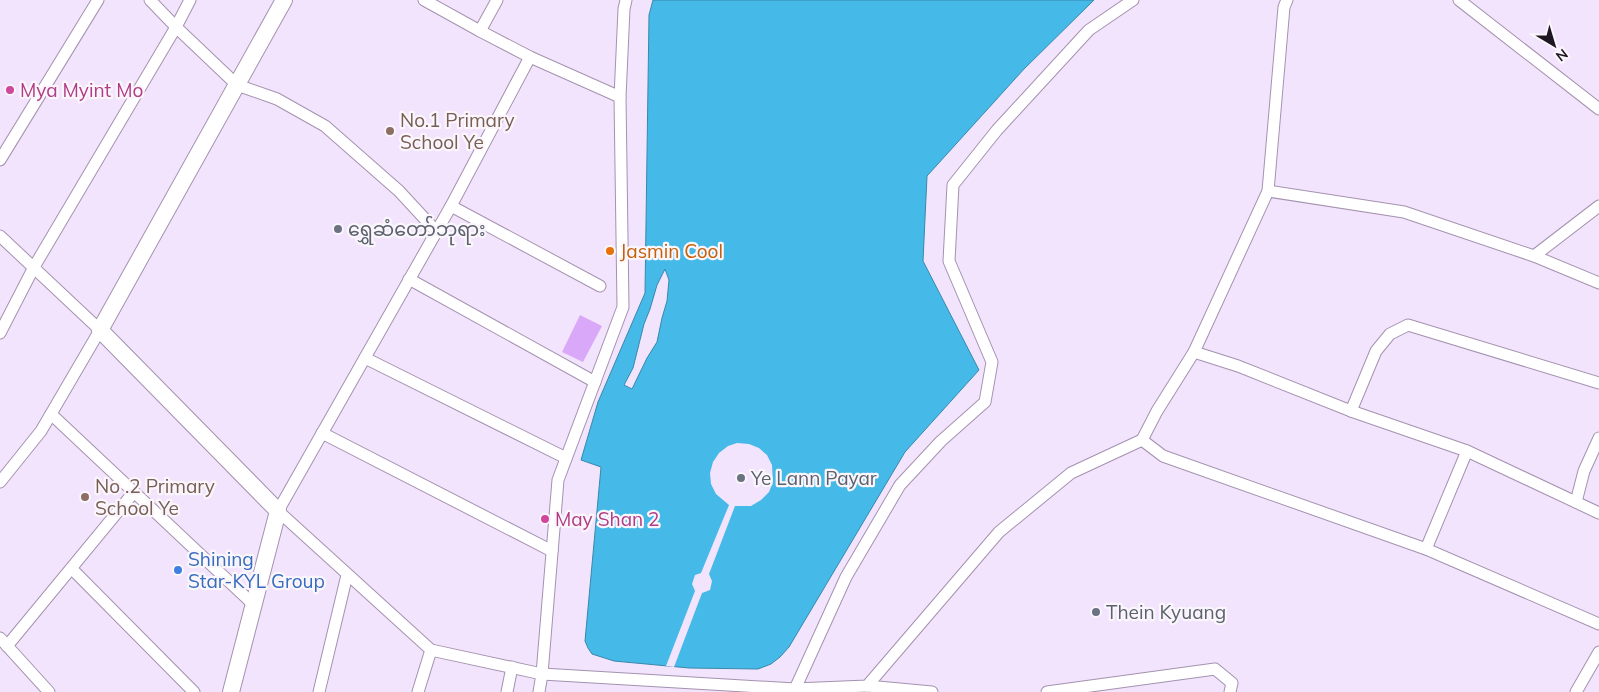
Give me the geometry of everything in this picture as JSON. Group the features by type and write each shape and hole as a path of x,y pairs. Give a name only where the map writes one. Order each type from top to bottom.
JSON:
{"street":[{"path":"0,160 98,0"},
{"path":"150,0 237,85 277,99 324,126 399,191 436,231"},
{"path":"0,332 34,267 176,27 190,0"},
{"path":"0,482 41,431 100,330 284,0"},
{"path":"424,0 530,57 620,97"},
{"path":"480,31 497,0"},
{"path":"539,692 558,480 623,307 620,97 626,0"},
{"path":"795,691 846,577 900,485 941,441 985,402 992,362 949,261 953,185 997,130 1089,30 1133,0"},
{"path":"871,689 999,532 1070,473 1142,440 1157,411 1194,352 1268,190 1284,7 1287,0"},
{"path":"1459,0 1599,109"},
{"path":"231,692 278,511 451,206 530,57"},
{"path":"1268,190 1404,212 1534,256 1599,283"},
{"path":"451,206 600,286"},
{"path":"1534,256 1599,206"},
{"path":"0,236 100,330 278,511 431,650 542,674 795,691 871,689 932,692"},
{"path":"410,279 595,382"},
{"path":"1351,411 1376,351 1390,334 1408,325 1599,383"},
{"path":"1194,352 1238,366 1351,411 1467,451 1599,514"},
{"path":"365,358 566,458"},
{"path":"51,414 254,605"},
{"path":"322,433 552,551"},
{"path":"1576,502 1584,471 1599,438"},
{"path":"1142,440 1163,456 1426,549 1599,624"},
{"path":"1426,549 1467,451"},
{"path":"50,692 4,642 72,569 134,492"},
{"path":"72,569 194,692"},
{"path":"318,692 347,575"},
{"path":"418,692 431,650"},
{"path":"1576,692 1599,652"},
{"path":"507,692 512,667"},
{"path":"1047,692 1215,669 1232,683 1230,692"}],"water":[{"path":"653,0 1094,0 1024,69 927,176 923,261 979,370 905,452 789,647 771,664 758,669 689,668 614,661 592,654 585,641 601,467 581,460 598,402 645,293 649,15","holes":["665,269 669,280 667,301 657,342 632,389 624,385 633,368 644,324 657,285"]}],"pier":[{"path":"737,443 749,444 759,448 767,455 772,465 773,482 769,492 761,500 751,506 735,506 709,574 712,581 710,590 702,593 674,667 666,666 695,591 692,584 695,575 701,573 729,505 716,494 711,484 710,473 713,462 719,453 728,446"}],"building":[{"path":"580,315 602,326 583,362 562,352"}],"place":[{"name":"Mya Myint Mo","path":"10,90"},
{"name":"No.1 Primary School Ye","path":"390,131"},
{"name":"ရွှေဆံတော်ဘုရား","path":"338,229"},
{"name":"Jasmin Cool","path":"610,251"},
{"name":"Ye Lann Payar","path":"741,478"},
{"name":"No .2 Primary School Ye","path":"85,497"},
{"name":"May Shan 2","path":"545,519"},
{"name":"Shining Star-KYL Group","path":"178,570"},
{"name":"Thein Kyuang","path":"1096,612"}]}
